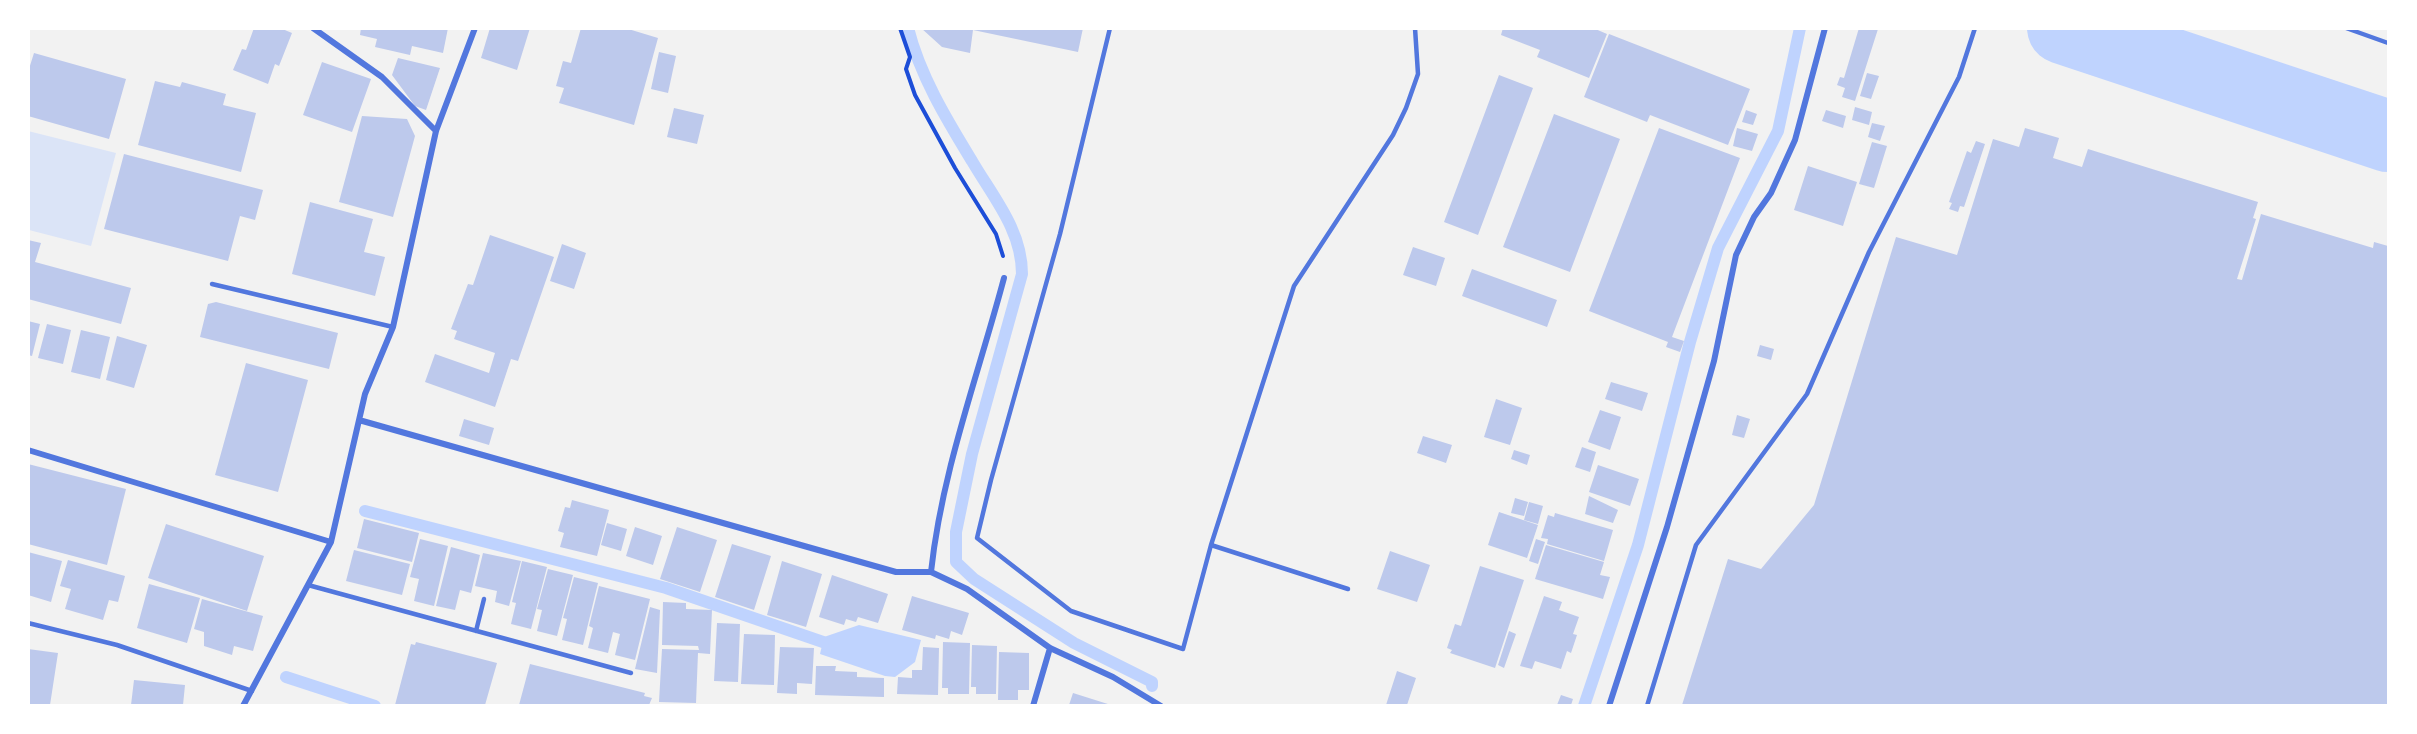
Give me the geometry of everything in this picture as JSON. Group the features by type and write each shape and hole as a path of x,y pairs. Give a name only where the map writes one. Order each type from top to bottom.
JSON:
{"street":[{"path":"313,28 382,77 436,131"},
{"path":"243,705 331,542 365,394 393,327 436,131 475,28"},
{"path":"1609,705 1668,527 1714,361 1736,255 1754,217 1771,193 1795,140 1825,28"},
{"path":"931,572 934,537 952,452 1004,278"},
{"path":"359,420 896,572 931,572 977,595 1050,648 1113,676 1161,705"},
{"path":"28,450 331,542"},
{"path":"1033,705 1050,648"}],"lane":[{"path":"1110,28 1060,234 977,538 1071,611 1183,649 1211,545 1294,286 1394,135 1418,74 1414,28"},
{"path":"1647,705 1696,545 1807,394 1869,252 1959,77 1975,28"},
{"path":"2346,28 2388,43"},
{"path":"212,284 393,327"},
{"path":"1211,545 1348,589"},
{"path":"308,585 631,673"},
{"path":"476,631 484,599"},
{"path":"28,623 117,645 252,691"}],"path":[{"path":"900,28 910,57 906,69 915,95 955,168 996,234 1003,253 1004,278"}],"shaded area":[{"path":"28,131 116,153 91,246 29,230"}],"water":[{"path":"859,625 921,640 915,662 895,677 885,676 820,654 824,637"}],"building":[{"path":"254,28 280,28 292,33 279,66 275,64 268,84 233,70 242,49 246,50"},
{"path":"361,28 448,28 443,53 412,46 410,55 375,47 377,39 360,35"},
{"path":"490,28 530,28 517,70 481,58"},
{"path":"581,28 625,28 658,38 634,125 559,103 564,88 556,86 563,61 571,63"},
{"path":"921,28 1083,28 1078,52 973,30 970,53 942,47"},
{"path":"1503,28 1593,28 1607,34 1589,78 1537,57 1540,50 1501,35"},
{"path":"1859,28 1878,29 1855,101 1842,97 1845,88 1837,85 1840,77 1844,78"},
{"path":"1609,34 1750,89 1728,145 1650,115 1647,122 1584,97"},
{"path":"659,52 676,56 668,93 651,89"},
{"path":"34,53 126,79 109,139 28,116 28,72"},
{"path":"398,58 440,68 426,110 415,106 392,75"},
{"path":"322,62 371,79 352,132 303,115"},
{"path":"1867,73 1879,76 1871,99 1860,96"},
{"path":"1499,75 1533,88 1478,235 1444,222"},
{"path":"155,81 180,87 182,82 226,94 223,105 256,113 241,172 138,145"},
{"path":"1855,107 1872,112 1869,125 1852,120"},
{"path":"674,108 704,115 697,144 667,137"},
{"path":"1746,110 1757,114 1753,125 1742,122"},
{"path":"1826,110 1846,116 1843,128 1822,121"},
{"path":"1554,114 1620,139 1570,272 1503,247"},
{"path":"362,116 407,119 415,136 393,217 339,202"},
{"path":"1872,123 1885,126 1880,141 1868,137"},
{"path":"1659,128 1740,158 1672,337 1684,341 1680,352 1666,347 1668,342 1589,311"},
{"path":"1737,128 1758,134 1752,151 1733,146"},
{"path":"2025,128 2059,138 2053,158 2082,167 2088,149 2258,202 2253,218 2256,219 2237,279 2242,280 2261,214 2373,248 2374,242 2388,246 2388,705 1682,705 1728,559 1761,569 1814,505 1896,237 1957,255 1993,139 2019,147"},
{"path":"1976,141 1985,144 1964,207 1960,206 1958,212 1949,209 1952,203 1949,202 1967,151 1971,153"},
{"path":"1872,142 1887,146 1874,188 1859,184"},
{"path":"124,154 263,190 255,220 240,216 228,261 104,229"},
{"path":"1808,166 1857,182 1843,226 1794,210"},
{"path":"310,202 373,219 364,252 385,257 375,296 292,274"},
{"path":"490,235 554,257 518,361 511,359 495,407 425,382 435,354 489,373 495,353 454,339 457,331 451,329 468,284 473,285"},
{"path":"28,240 41,243 35,262 131,288 121,324 28,299"},
{"path":"562,244 586,253 574,289 550,281"},
{"path":"1413,247 1445,258 1436,286 1403,275"},
{"path":"1472,269 1557,300 1547,327 1462,296"},
{"path":"216,302 338,333 329,369 200,337 208,304"},
{"path":"28,321 40,324 32,356 28,355"},
{"path":"47,324 71,330 63,364 38,358"},
{"path":"81,330 110,337 100,379 71,372"},
{"path":"117,336 147,345 134,388 106,380"},
{"path":"1760,345 1774,349 1771,360 1757,356"},
{"path":"246,363 308,380 278,492 215,475"},
{"path":"1611,382 1648,393 1642,411 1605,399"},
{"path":"1496,399 1522,408 1510,445 1484,437"},
{"path":"1600,410 1621,417 1610,450 1588,442"},
{"path":"1737,415 1750,419 1744,438 1732,435"},
{"path":"464,419 494,428 489,445 459,436"},
{"path":"1423,436 1452,445 1446,463 1417,453"},
{"path":"1582,447 1596,452 1590,472 1575,467"},
{"path":"1514,450 1530,455 1527,465 1511,459"},
{"path":"28,464 126,489 107,565 28,544"},
{"path":"1598,465 1639,479 1630,506 1589,492"},
{"path":"1589,496 1618,510 1613,523 1585,514"},
{"path":"1515,498 1528,502 1524,516 1511,513"},
{"path":"572,500 609,510 597,556 560,547 564,533 558,531 565,507 570,508"},
{"path":"1529,502 1543,506 1538,524 1524,520"},
{"path":"1499,512 1538,525 1527,558 1488,545"},
{"path":"1555,513 1613,530 1604,561 1547,544 1548,539 1541,538 1548,515 1554,517"},
{"path":"364,519 419,533 412,562 357,548"},
{"path":"607,523 627,529 621,551 601,545"},
{"path":"166,524 264,556 247,611 148,578"},
{"path":"635,527 662,536 653,565 626,556"},
{"path":"677,527 717,540 700,592 660,579"},
{"path":"420,539 448,546 434,606 414,601 419,579 410,577"},
{"path":"1536,539 1545,542 1538,564 1529,561"},
{"path":"732,544 771,556 754,610 715,597"},
{"path":"1546,545 1604,562 1600,575 1610,577 1603,599 1535,579"},
{"path":"451,547 480,555 471,593 460,590 455,610 436,606"},
{"path":"354,550 410,564 402,595 346,581"},
{"path":"1390,551 1430,565 1417,602 1377,589"},
{"path":"28,552 62,561 51,602 28,595"},
{"path":"483,553 521,561 509,606 495,602 497,591 475,586"},
{"path":"68,560 125,576 118,602 109,600 103,620 65,609 71,589 60,586"},
{"path":"522,561 547,567 531,629 511,624 516,603 512,602"},
{"path":"782,561 822,574 806,627 767,615"},
{"path":"1480,566 1524,580 1495,668 1450,653 1452,650 1447,648 1455,624 1461,626"},
{"path":"548,569 573,575 557,636 537,631 542,610 537,609"},
{"path":"832,575 888,594 878,623 858,617 856,622 846,619 844,625 819,617"},
{"path":"574,577 598,583 583,645 562,640 567,619 563,618"},
{"path":"149,584 200,598 187,643 137,628"},
{"path":"599,586 650,599 635,660 615,655 620,634 613,632 608,653 588,648 593,628 589,626"},
{"path":"912,596 969,613 962,635 951,631 949,639 936,635 935,639 902,630"},
{"path":"1544,596 1562,602 1559,610 1579,617 1573,634 1577,635 1571,653 1567,651 1561,669 1535,661 1532,669 1520,666"},
{"path":"202,599 263,616 253,651 234,646 232,655 204,646 204,632 194,629"},
{"path":"663,602 686,603 686,609 712,610 710,654 698,653 696,703 659,702 662,649 699,650 698,646 662,645"},
{"path":"650,607 660,610 657,673 635,669"},
{"path":"717,623 740,624 738,682 714,681"},
{"path":"1509,631 1516,634 1504,668 1498,665"},
{"path":"744,634 775,635 774,685 741,684"},
{"path":"416,642 497,663 485,705 395,705 411,644 415,645"},
{"path":"943,642 970,643 969,694 948,694 948,688 942,688"},
{"path":"972,645 997,646 996,694 976,694 976,687 971,687"},
{"path":"780,647 814,648 812,684 797,683 797,694 777,693"},
{"path":"923,647 939,648 938,695 897,694 898,677 912,678 912,670 922,670"},
{"path":"28,649 58,653 50,705 28,705"},
{"path":"999,652 1029,653 1029,690 1018,690 1018,700 998,700"},
{"path":"530,664 645,693 644,696 652,698 649,705 519,705"},
{"path":"816,666 836,666 835,671 857,672 857,677 884,678 884,697 815,695"},
{"path":"1397,671 1416,678 1407,705 1386,705"},
{"path":"134,680 185,685 183,705 131,705"},
{"path":"1073,693 1111,705 1069,705"},
{"path":"1561,695 1573,699 1571,705 1557,705"}],"waterway":[{"path":"908,28 913,46 935,97 1005,214 1021,258 1022,274 972,454 956,532 956,562 974,579 1074,643 1152,682 1152,686"},
{"path":"1584,706 1638,545 1690,342 1718,248 1778,131 1800,28"},
{"path":"2063,28 2388,136"},
{"path":"365,511 666,588 823,642"},
{"path":"286,677 375,706"}]}
